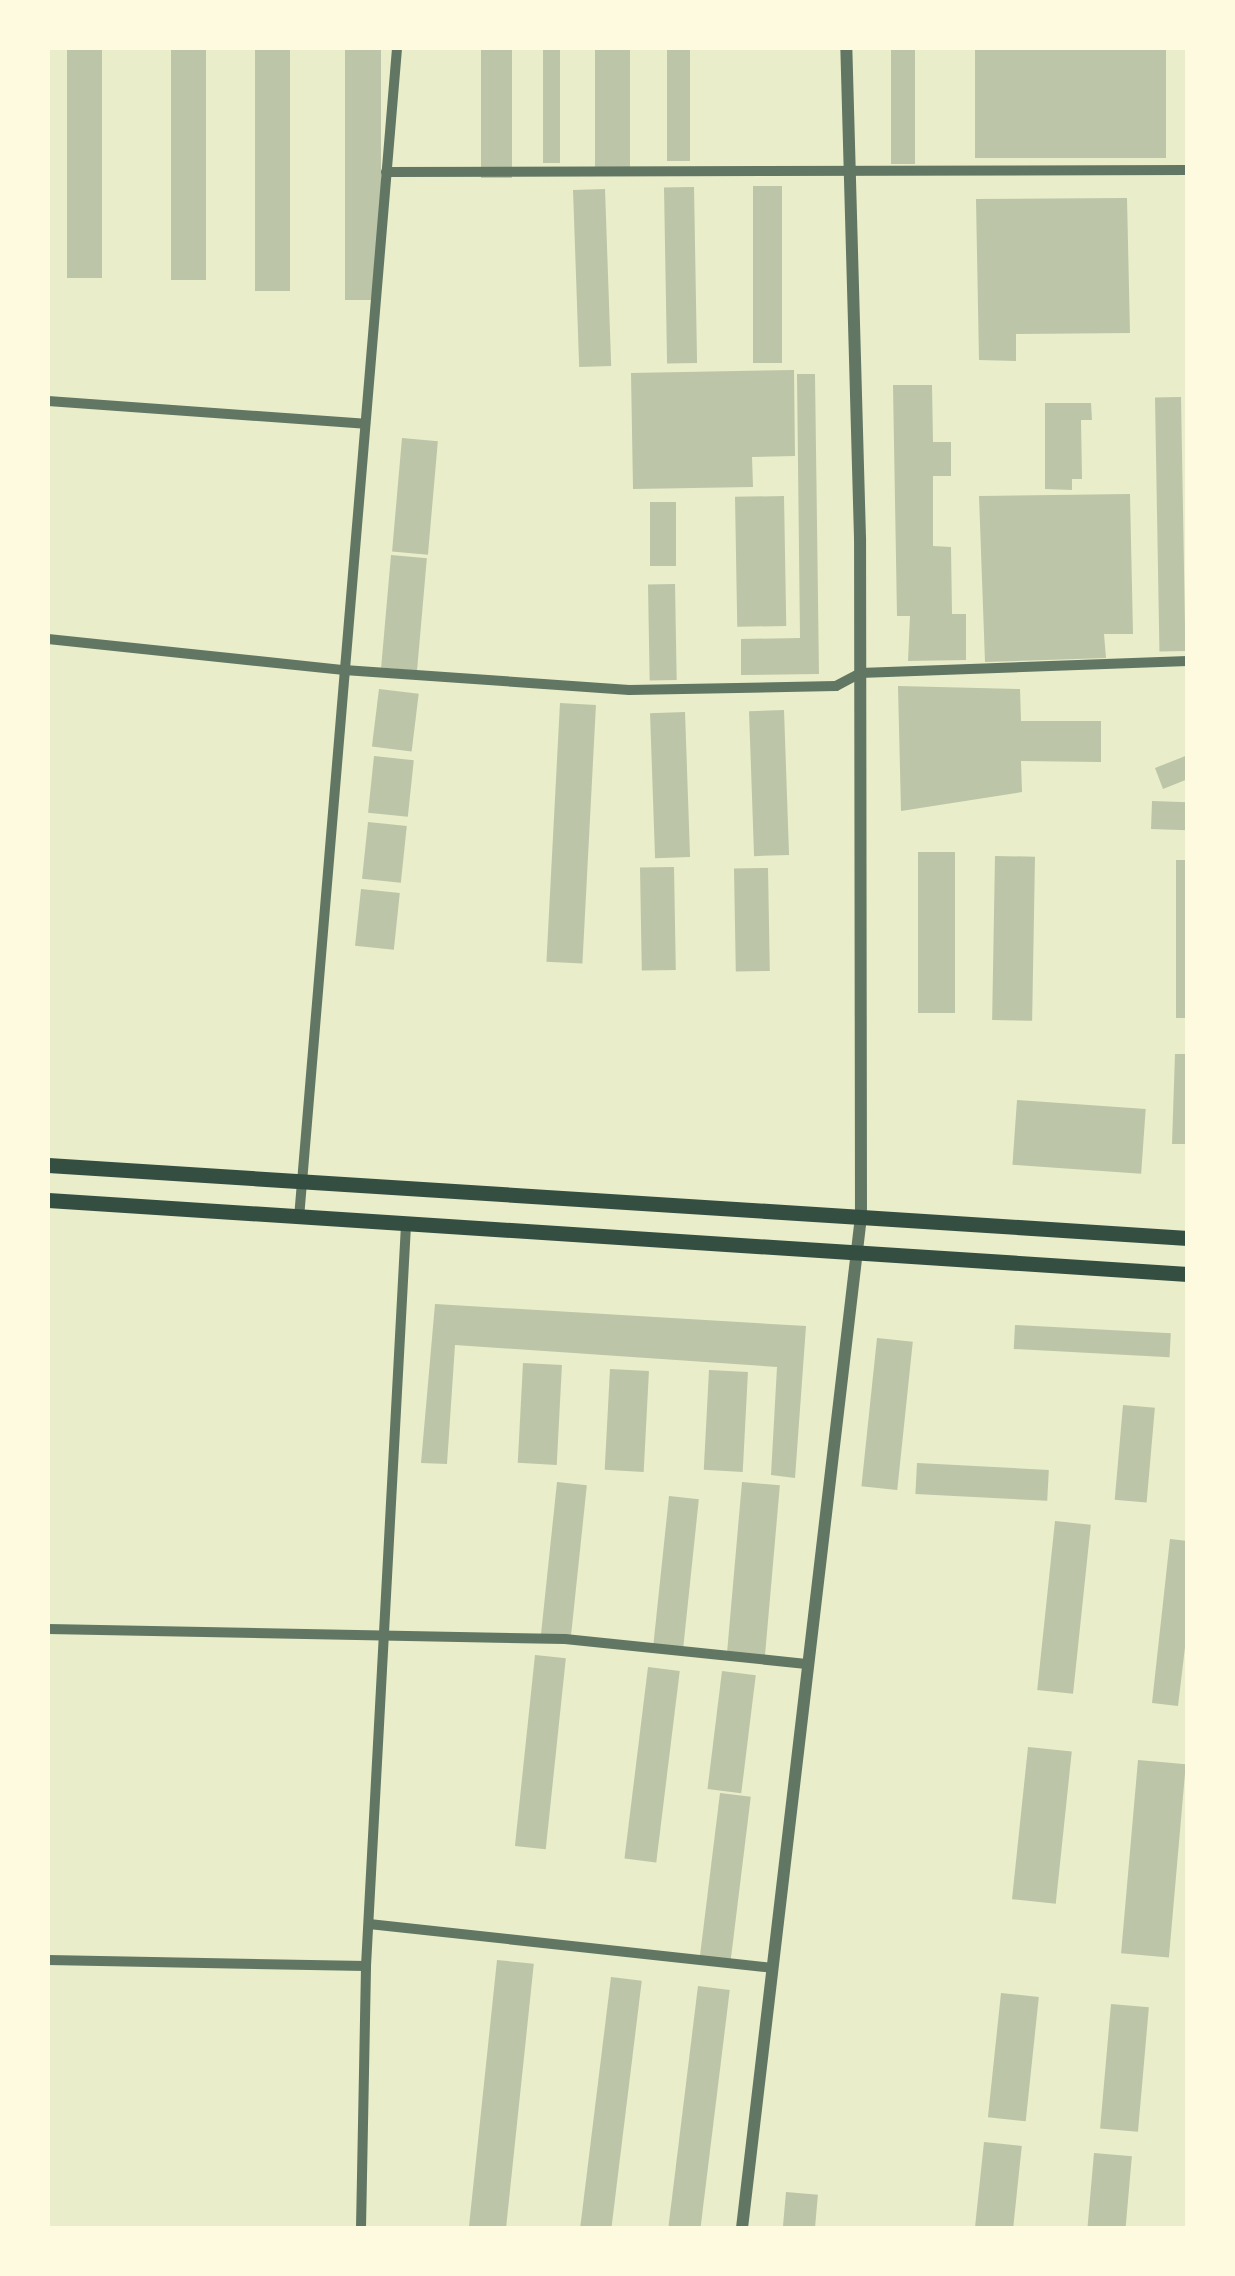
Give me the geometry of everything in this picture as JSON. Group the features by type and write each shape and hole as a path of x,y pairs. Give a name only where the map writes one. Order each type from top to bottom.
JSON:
{"main road":[{"path":"48,1165 1188,1238"},
{"path":"48,1200 1188,1274"}],"street":[{"path":"299,1218 397,48"},
{"path":"742,2228 861,1217 860,673 846,48"},
{"path":"386,172 1188,170"},
{"path":"48,401 365,424"},
{"path":"48,639 344,670 629,690 836,686 860,673 1188,661"},
{"path":"361,2228 366,1966 406,1225"},
{"path":"48,1629 565,1639 809,1664"},
{"path":"368,1924 773,1968"},
{"path":"48,1960 366,1966"}],"building":[{"path":"67,48 102,48 102,278 67,278"},
{"path":"171,48 206,48 206,280 171,280"},
{"path":"255,48 290,48 290,291 255,291"},
{"path":"345,48 381,48 381,300 345,300"},
{"path":"481,48 512,48 512,178 481,178"},
{"path":"543,48 560,48 560,163 543,163"},
{"path":"595,48 630,48 630,176 595,176"},
{"path":"667,48 690,48 690,161 667,161"},
{"path":"891,48 915,48 915,164 891,164"},
{"path":"975,48 1166,48 1166,158 975,158"},
{"path":"753,186 782,186 782,363 753,363"},
{"path":"694,187 697,363 667,363 664,188"},
{"path":"605,189 611,366 579,367 573,190"},
{"path":"1127,198 1130,333 1016,334 1016,361 979,360 976,199"},
{"path":"794,370 795,456 752,457 753,487 633,489 631,373"},
{"path":"797,374 815,374 819,674 741,675 741,639 800,638"},
{"path":"893,385 932,385 933,442 951,442 951,476 933,476 933,546 951,547 952,614 966,614 966,660 908,661 910,616 897,616"},
{"path":"1155,397 1181,397 1185,651 1159,651"},
{"path":"1045,403 1091,403 1092,420 1081,420 1082,479 1072,479 1072,490 1045,489"},
{"path":"402,438 438,441 428,555 392,552"},
{"path":"1130,494 1133,634 1104,634 1106,658 985,662 979,496"},
{"path":"784,496 786,626 737,627 735,497"},
{"path":"650,502 676,502 676,566 650,566"},
{"path":"391,555 427,558 417,671 381,668"},
{"path":"648,584 675,584 677,680 650,680"},
{"path":"898,686 1020,689 1021,721 1101,721 1101,762 1021,761 1022,792 901,811"},
{"path":"379,689 419,694 412,751 372,747"},
{"path":"560,703 596,705 582,964 546,962"},
{"path":"784,710 789,855 754,856 749,711"},
{"path":"685,712 690,857 655,858 650,713"},
{"path":"1188,755 1188,779 1163,789 1155,768"},
{"path":"374,756 414,760 408,817 368,813"},
{"path":"1152,801 1188,802 1187,830 1151,829"},
{"path":"368,822 407,826 401,883 362,879"},
{"path":"918,852 955,852 955,1013 918,1013"},
{"path":"995,856 1035,857 1032,1021 992,1020"},
{"path":"1176,860 1188,860 1188,1018 1176,1018"},
{"path":"674,867 676,970 642,971 640,868"},
{"path":"768,868 770,971 736,972 734,869"},
{"path":"361,889 400,893 394,950 355,946"},
{"path":"1175,1054 1188,1054 1188,1144 1172,1144"},
{"path":"1017,1100 1146,1109 1141,1174 1012,1165"},
{"path":"435,1304 806,1326 795,1478 771,1475 777,1367 455,1345 447,1464 421,1463"},
{"path":"1015,1325 1171,1333 1170,1357 1014,1349"},
{"path":"877,1338 913,1342 897,1490 861,1486"},
{"path":"523,1363 562,1365 557,1465 518,1463"},
{"path":"610,1369 649,1371 644,1472 605,1470"},
{"path":"709,1370 748,1372 743,1472 704,1470"},
{"path":"1123,1405 1155,1408 1147,1502 1115,1500"},
{"path":"917,1463 1049,1470 1047,1501 915,1494"},
{"path":"557,1482 587,1485 571,1637 541,1634"},
{"path":"742,1482 780,1485 765,1658 727,1654"},
{"path":"669,1496 699,1499 683,1652 653,1649"},
{"path":"1055,1521 1091,1525 1073,1694 1037,1690"},
{"path":"1170,1539 1188,1541 1188,1622 1178,1706 1152,1703"},
{"path":"535,1655 566,1658 546,1849 515,1846"},
{"path":"648,1667 680,1671 656,1862 624,1859"},
{"path":"722,1671 756,1675 741,1793 707,1789"},
{"path":"1028,1747 1072,1752 1056,1904 1012,1899"},
{"path":"1138,1760 1186,1764 1169,1957 1121,1953"},
{"path":"720,1793 751,1797 730,1964 700,1960"},
{"path":"497,1960 534,1964 506,2228 469,2228"},
{"path":"611,1977 642,1981 611,2228 580,2228"},
{"path":"698,1986 730,1990 701,2228 668,2228"},
{"path":"1001,1993 1039,1997 1026,2121 988,2117"},
{"path":"1111,2004 1149,2007 1138,2132 1100,2129"},
{"path":"984,2142 1022,2146 1013,2228 975,2228"},
{"path":"1094,2153 1132,2156 1126,2228 1087,2228"},
{"path":"786,2192 818,2195 815,2228 783,2228"}]}
